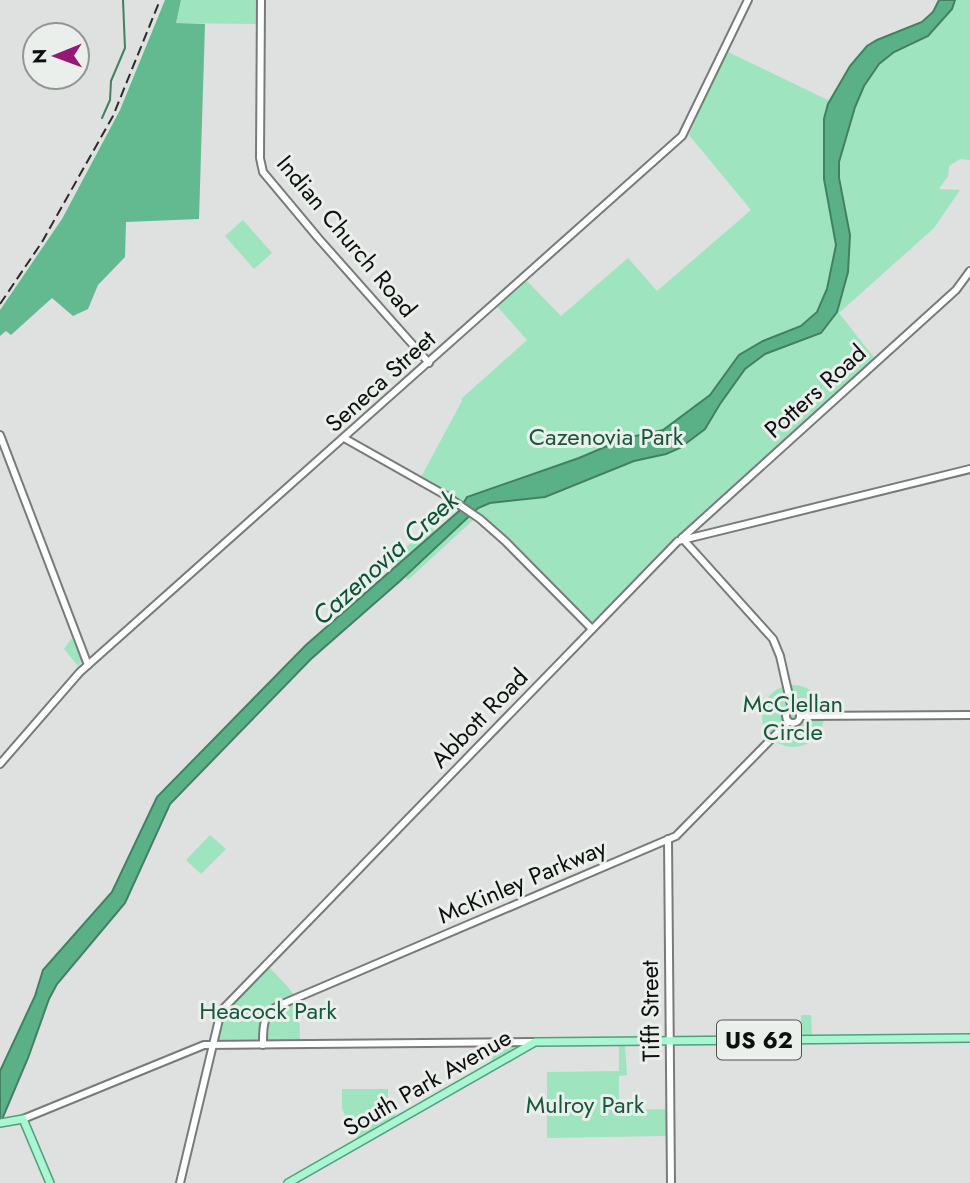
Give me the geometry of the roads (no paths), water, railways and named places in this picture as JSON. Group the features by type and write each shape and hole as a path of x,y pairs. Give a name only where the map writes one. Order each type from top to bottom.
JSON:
{"main road":[{"name":"South Park Avenue","path":"288,1183 535,1042 970,1038"},
{"path":"1,1124 23,1119 50,1183"}],"street":[{"name":"Indian Church Road","path":"261,0 260,158 263,172 429,363"},
{"name":"Seneca Street","path":"0,764 88,665 682,136 748,0"},
{"name":"Potters Road","path":"682,538 956,290 970,271"},
{"path":"0,435 88,665"},
{"path":"344,438 474,515 505,541 592,629"},
{"path":"792,709 780,656 773,639 682,538 970,469"},
{"name":"Abbott Road","path":"180,1183 221,1011 682,538"},
{"path":"792,709 798,711 800,716"},
{"path":"792,709 786,714 788,722 797,722 800,716"},
{"path":"800,716 970,715"},
{"name":"McKinley Parkway","path":"263,1045 264,1019 280,1005 679,834 788,722"},
{"name":"Tifft Street","path":"668,839 671,1183"},
{"path":"23,1119 186,1051 212,1045 535,1042"}],"waterway":[{"path":"102,118 110,100 111,81 125,48 123,0"}],"railway":[{"path":"0,304 42,242 113,116 160,0"}],"park label":[{"name":"Cazenovia Park","path":"606,436"},
{"name":"McClellan Circle","path":"793,717"},
{"name":"Heacock Park","path":"268,1010"},
{"name":"Mulroy Park","path":"585,1104"}],"water label":[{"name":"Cazenovia Creek","path":"385,558"}]}
